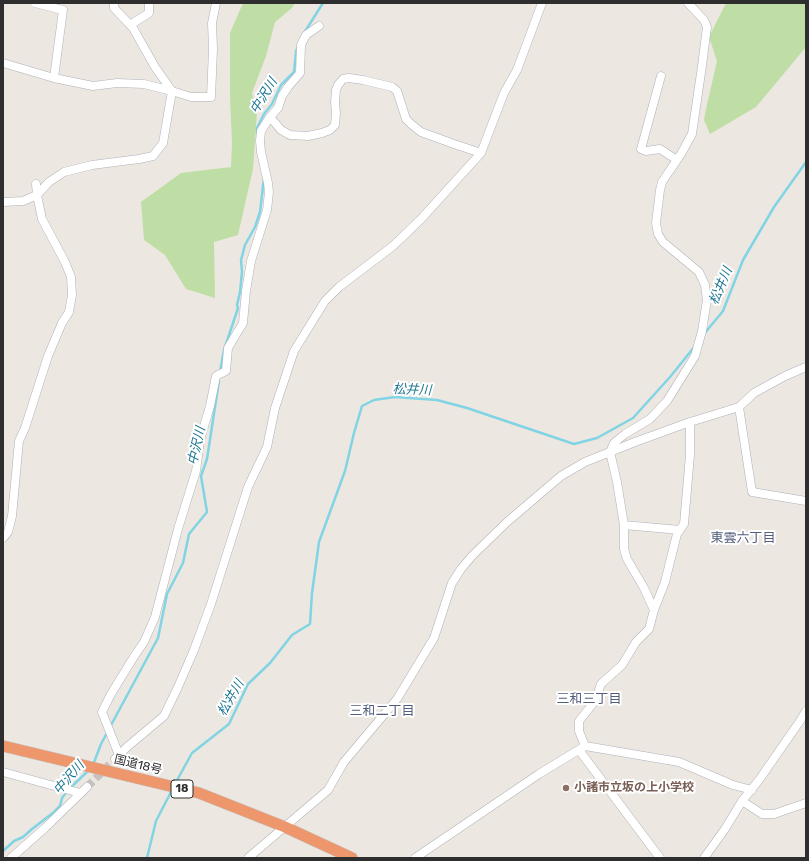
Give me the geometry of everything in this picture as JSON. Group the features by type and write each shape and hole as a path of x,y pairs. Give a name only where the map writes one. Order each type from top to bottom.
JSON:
{"highway":[{"name":"国道18号","path":"3,746 199,793 285,827 352,858"}],"street":[{"path":"35,3 63,10 54,78"},
{"path":"3,202 24,201 37,195 49,182 64,172 92,165 153,156 163,143 172,91 155,67 133,28 114,8 114,3"},
{"path":"130,25 149,13 149,3"},
{"path":"3,63 54,78 93,86 117,83 144,84 191,97 211,98 214,49 212,23 216,3"},
{"path":"319,26 306,35 301,45 300,73 282,96 278,108 270,116 262,131 260,141 261,152 269,192 267,210 251,261 243,323 228,348 226,371 216,376 210,406 200,440 196,471 178,530 155,616 144,642 111,694 102,712 117,757 164,716 178,687 211,604 248,487 267,448 275,408 294,351 325,301 339,287 393,246 421,219 481,153 504,93 517,70 542,3"},
{"path":"654,610 644,588 627,559 624,549 624,525 617,482 610,452 614,443 625,434 650,419 667,401 695,356 702,331 707,300 705,285 699,272 663,242 658,234 656,223 662,182 692,134 707,27 704,20 688,3"},
{"path":"661,76 641,149 646,151 660,149 677,160"},
{"path":"270,116 280,130 290,135 308,136 330,130 335,125 335,102 338,85 344,79 350,78 363,80 392,87 397,91 406,119 421,132 481,153"},
{"path":"3,538 8,532 12,516 19,441 26,428 48,356 62,323 69,312 72,295 71,277 65,262 42,219 36,184"},
{"path":"248,858 328,790 344,762 397,699 424,656 434,638 452,583 461,569 472,556 507,522 561,476 585,462 690,422 739,407 754,393 785,376 806,367"},
{"path":"739,407 752,492 806,501"},
{"path":"660,858 582,748 579,721 595,701 601,684 622,665 636,642 649,629 654,610 665,582 677,534 684,524 690,456 690,422"},
{"path":"624,525 680,530"},
{"path":"704,858 725,829 742,801 752,790 796,728 806,711"},
{"path":"415,858 539,774 582,748 679,762 733,785 752,790"},
{"path":"3,772 76,792"},
{"path":"11,858 46,827 76,792 86,788"},
{"path":"742,801 762,814 774,814 806,802"}],"green space":[{"path":"243,3 295,3 292,8 275,22 266,56 252,93 257,112 253,169 238,235 214,242 215,298 186,289 165,255 144,240 141,202 181,173 231,167 230,33"},
{"path":"726,3 806,3 806,47 756,107 710,134 704,120 717,61 709,37"}],"waterway":[{"name":"中沢川","path":"304,33 323,3"},
{"name":"中沢川","path":"257,134 257,128 264,114 272,104 281,85 294,72 296,51 298,47"},
{"name":"松井川","path":"704,334 723,311 743,260 774,207 806,162"},
{"name":"中沢川","path":"220,372 224,350 238,308 237,305 242,272 241,260 245,245 255,227 260,212 264,178"},
{"name":"松井川","path":"175,784 192,753 229,724 248,684 270,663 292,635 310,624 312,593 319,542 345,471 362,406 374,400 395,397 437,400 467,408 574,444 597,438 633,418 670,377 695,346"},
{"name":"中沢川","path":"110,727 158,638 167,594 183,563 189,534 207,512 201,476 207,459 219,381"},
{"name":"中沢川","path":"93,765 108,731"},
{"name":"中沢川","path":"3,851 14,841 23,837 54,812 60,806 62,798 68,790 89,770"},
{"name":"松井川","path":"147,858 156,821 172,790"}],"tunnel":[{"path":"87,787 115,759"}],"place":[{"name":"小諸市立坂の上小学校","path":"566,788"}],"district":[{"name":"東雲六丁目","path":"743,538"},
{"name":"三和三丁目","path":"589,699"},
{"name":"三和二丁目","path":"382,711"}]}
